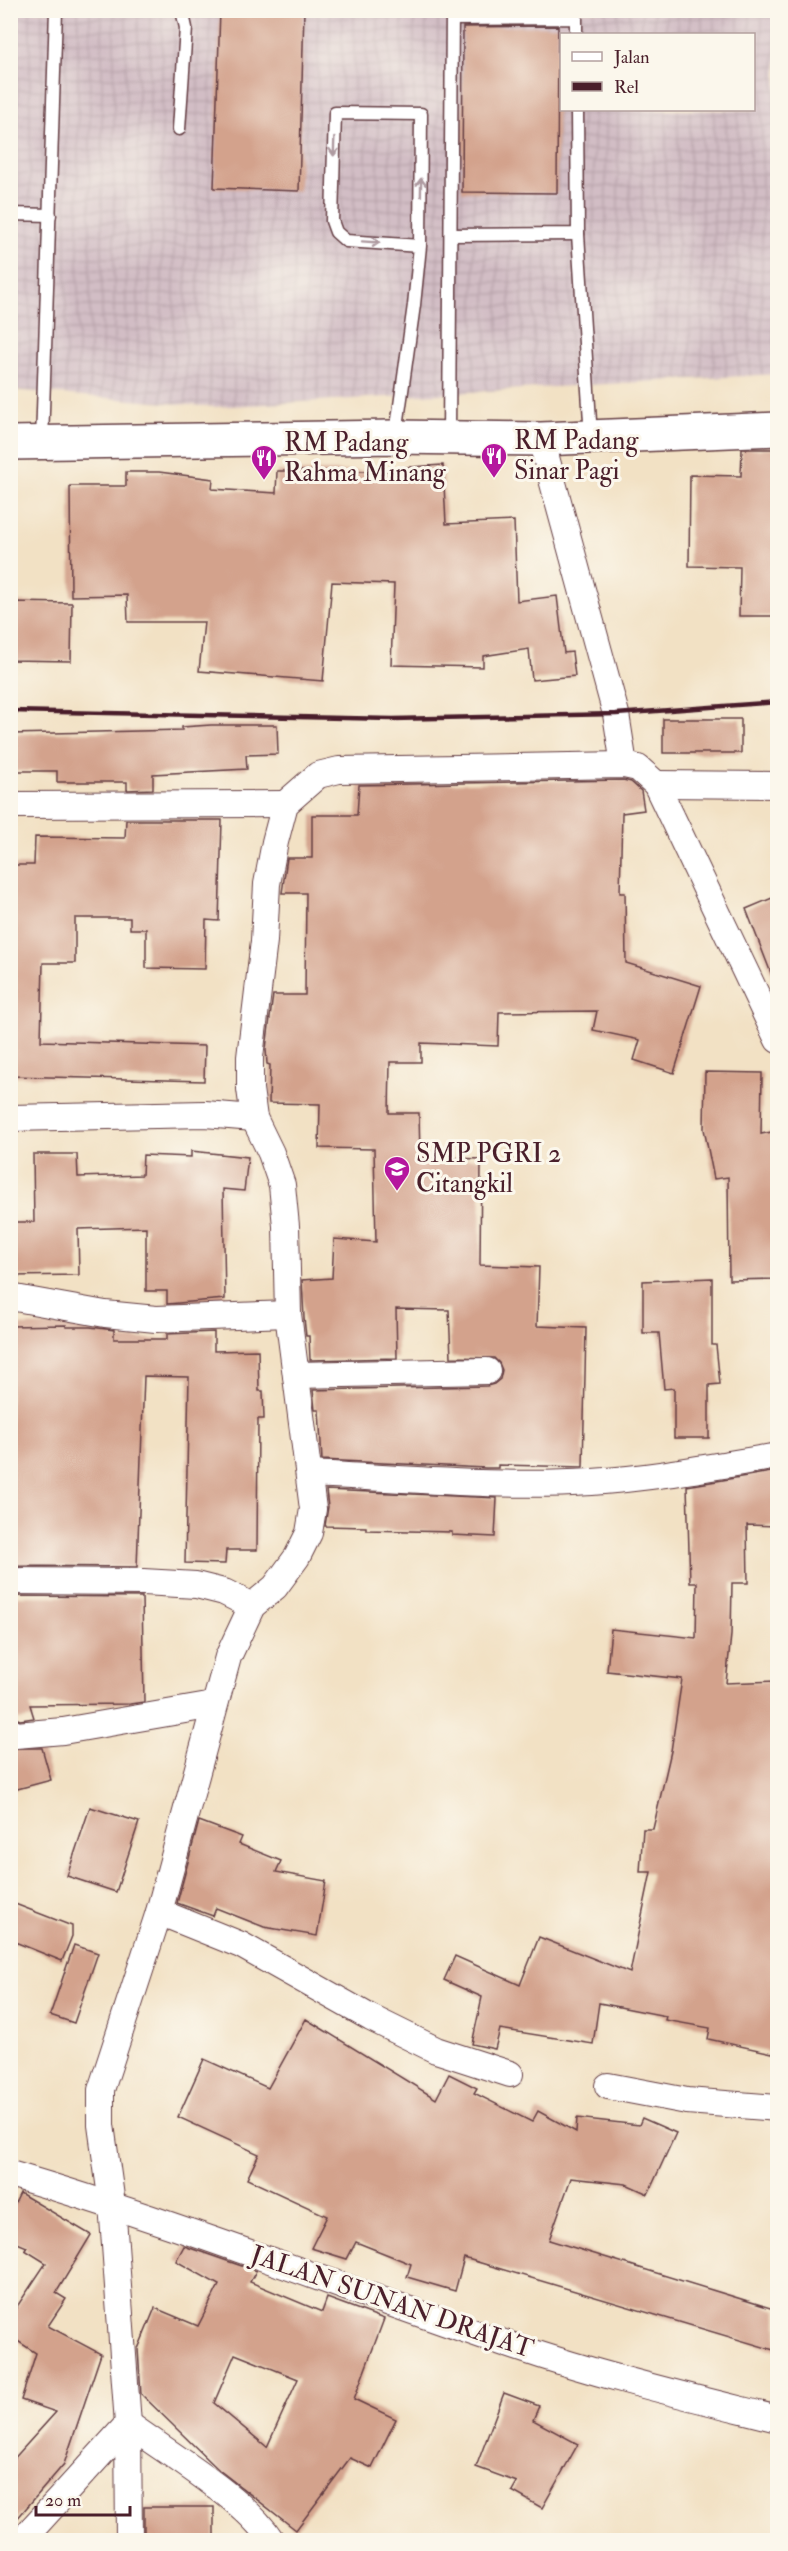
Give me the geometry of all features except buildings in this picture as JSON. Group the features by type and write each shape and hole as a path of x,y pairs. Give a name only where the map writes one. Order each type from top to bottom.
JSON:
{"highway":[{"path":"26,443 395,437 541,439 777,429"}],"street":[{"path":"541,439 616,714 624,765"},
{"path":"129,2541 128,2424 112,2204 101,2125 101,2090 159,1912 228,1658 252,1606 274,1587 297,1557 309,1533 313,1509 288,1314 286,1226 282,1185 271,1153 254,1118 250,1089 250,1057 264,942 267,884 274,842 285,804 318,775 339,770 624,765 638,768 656,784 777,1040"},
{"path":"656,784 777,785"},
{"path":"10,805 285,804"},
{"path":"10,1118 205,1114 254,1118"},
{"path":"10,1297 105,1314 156,1319 288,1314"},
{"path":"296,1375 487,1371"},
{"path":"309,1474 518,1483 592,1482 680,1473 777,1456"},
{"path":"10,1581 143,1582 196,1585 224,1592 252,1606"},
{"path":"10,1731 16,1735 63,1731 214,1705"},
{"path":"159,1912 241,1945 371,2018 436,2050 510,2074"},
{"path":"608,2086 687,2101 777,2108"},
{"name":"JALAN SUNAN DRAJAT","path":"10,2174 112,2204 518,2348 666,2391 777,2419"},
{"path":"22,2541 128,2424"},
{"path":"128,2424 235,2502 256,2520 271,2541"}],"lane":[{"path":"26,443 50,215 56,10"},
{"path":"178,129 186,27 182,10"},
{"path":"449,438 452,15 576,18 576,33"},
{"path":"577,111 578,234 591,436"},
{"path":"395,437 420,246 421,114 335,112 332,221 336,232 346,241 420,246"},
{"path":"10,214 50,215"},
{"path":"451,235 578,234"}],"shaded area":[{"path":"10,11 777,11 777,374 215,407 11,390"}],"railway":[{"path":"10,711 393,719 616,714 778,702"}],"place":[{"name":"RM Padang Sinar Pagi","path":"494,479"},
{"name":"RM Padang Rahma Minang","path":"264,481"},
{"name":"SMP PGRI 2 Citangkil","path":"397,1192"}]}
